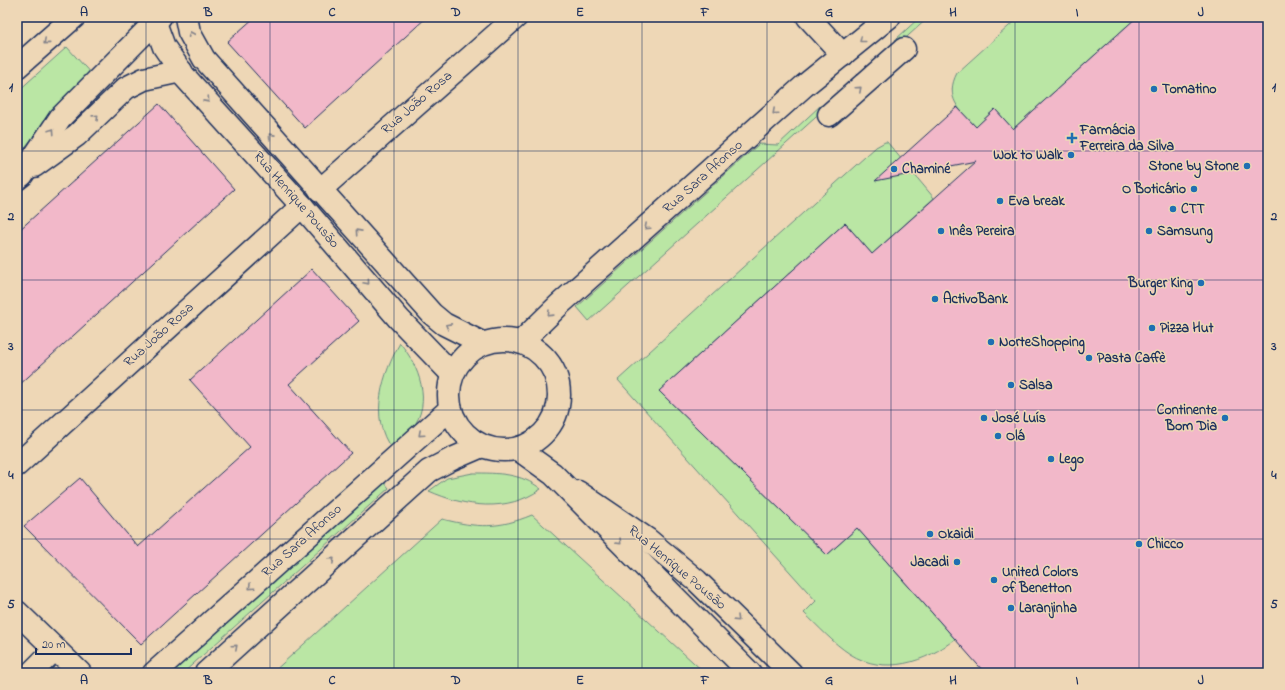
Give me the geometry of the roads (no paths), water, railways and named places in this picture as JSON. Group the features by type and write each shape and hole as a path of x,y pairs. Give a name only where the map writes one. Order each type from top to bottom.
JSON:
{"street":[{"path":"17,67 74,17"},
{"name":"Rua Henrique Pousão","path":"186,17 189,32 204,59 432,314 444,324 482,343"},
{"name":"Rua João Rosa","path":"320,190 516,17"},
{"path":"808,17 843,55"},
{"name":"Rua Sara Afonso","path":"521,342 560,304 804,86 889,17"},
{"path":"19,177 60,118 156,19"},
{"name":"Rua Henrique Pousão","path":"156,19 164,47 181,71 302,206 400,319 452,374"},
{"path":"830,115 904,49"},
{"path":"19,177 77,135 126,88 144,79 181,71"},
{"name":"Rua João Rosa","path":"17,465 302,206"},
{"path":"508,339 521,342 537,350 549,363 557,379 560,397 557,414 548,430 534,442 518,449 500,451 482,446 468,437 456,424 450,409 449,386 452,374 459,361 482,343 508,339"},
{"name":"Rua Sara Afonso","path":"154,673 450,409"},
{"path":"206,673 429,471 482,446"},
{"name":"Rua Henrique Pousão","path":"518,449 647,539 697,581 792,673"},
{"name":"Rua Henrique Pousão","path":"553,474 750,673"},
{"path":"17,612 80,673"},
{"path":"31,673 55,649"}],"place":[{"name":"Tomatino","path":"1154,89"},
{"name":"Farmácia Ferreira da Silva","path":"1072,138"},
{"name":"Wok to Walk","path":"1071,155"},
{"name":"Stone by Stone","path":"1247,166"},
{"name":"Chaminé","path":"894,169"},
{"name":"O Boticário","path":"1194,189"},
{"name":"Eva break","path":"1000,201"},
{"name":"CTT","path":"1173,209"},
{"name":"Inês Pereira","path":"941,231"},
{"name":"Samsung","path":"1149,231"},
{"name":"Burger King","path":"1201,283"},
{"name":"ActivoBank","path":"935,299"},
{"name":"Pizza Hut","path":"1152,328"},
{"name":"NorteShopping","path":"991,342"},
{"name":"Pasta Caffè","path":"1089,358"},
{"name":"Salsa","path":"1011,385"},
{"name":"José Luís","path":"984,418"},
{"name":"Continente Bom Dia","path":"1225,418"},
{"name":"Olá","path":"998,436"},
{"name":"Lego","path":"1051,459"},
{"name":"Okaidi","path":"930,534"},
{"name":"Chicco","path":"1139,544"},
{"name":"Jacadi","path":"957,562"},
{"name":"United Colors of Benetton","path":"994,580"},
{"name":"Laranjinha","path":"1011,608"}]}
